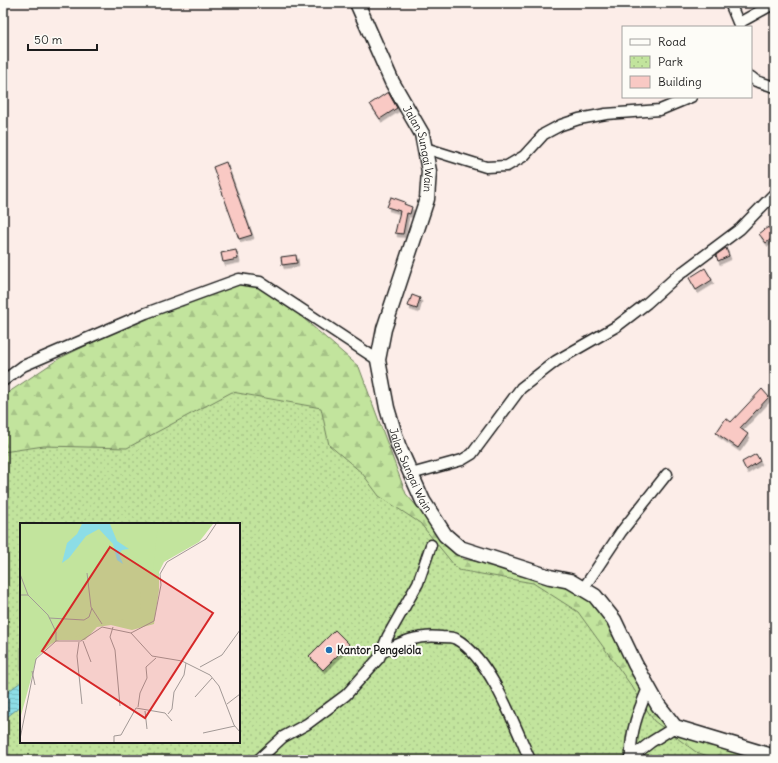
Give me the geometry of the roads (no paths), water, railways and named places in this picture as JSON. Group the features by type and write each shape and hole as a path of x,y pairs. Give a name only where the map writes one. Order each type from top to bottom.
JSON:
{"street":[{"name":"Jalan Sungai Wain","path":"357,3 392,82 422,134 429,171 427,199 384,329 378,360 387,408 398,445 423,501 445,535 460,548 550,577 570,581 595,596 614,620 648,688 658,705 675,727"},
{"path":"730,3 739,25 775,4"},
{"path":"752,78 756,81 775,87"},
{"path":"425,148 486,167 507,166 524,156 544,134 561,125 578,119 606,114 660,110 689,98"},
{"path":"411,474 462,460 472,454 521,388 556,361 617,326 647,303 676,277 740,230 775,193"},
{"path":"3,381 30,363 146,313 239,279 260,282 378,360"},
{"path":"583,589 621,532 667,474"},
{"path":"258,760 283,737 307,724 346,694 379,658 388,636 418,583 431,545"},
{"path":"381,653 400,642 413,638 436,636 456,639 474,653 493,679 530,760"},
{"path":"630,758 630,744 635,720 648,688"},
{"path":"630,758 675,727 775,757"}],"water":[{"path":"20,683 20,707 3,720 3,693 6,693"}],"place":[{"name":"Kantor Pengelola","path":"329,650"}]}
